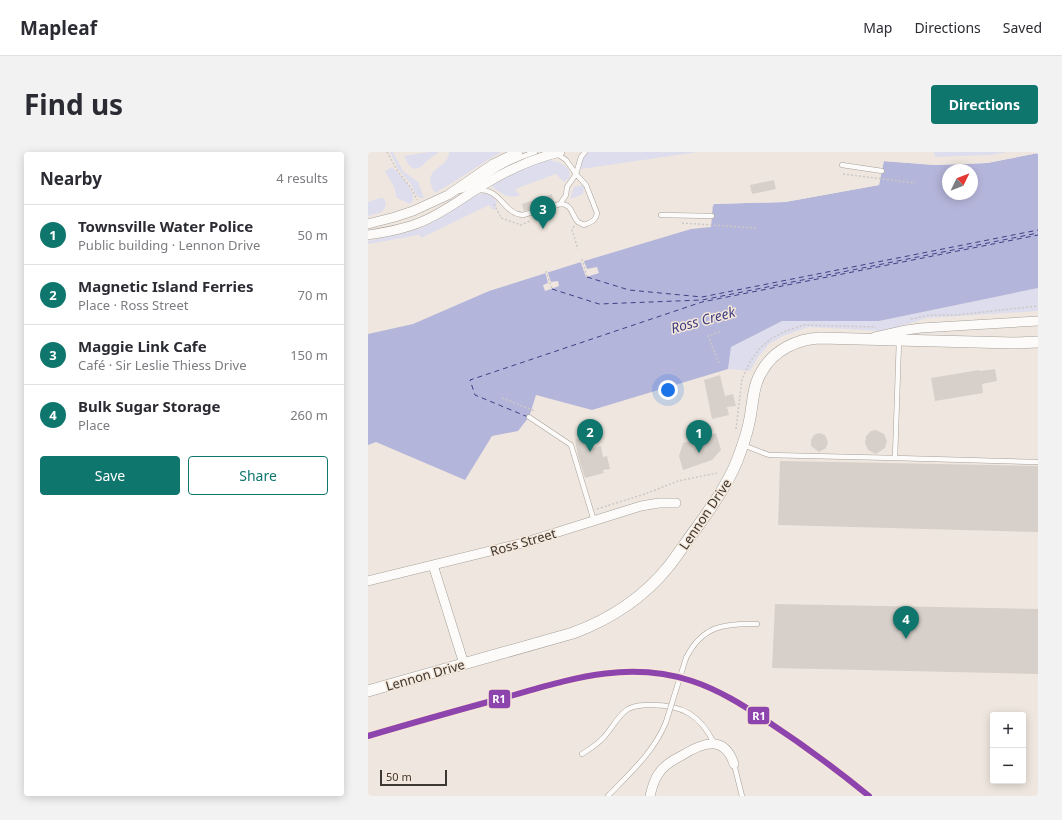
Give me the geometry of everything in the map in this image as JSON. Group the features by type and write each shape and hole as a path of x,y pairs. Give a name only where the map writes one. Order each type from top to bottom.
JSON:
{"street":[{"path":"368,224 395,217 420,208 448,194 493,164 518,152"},
{"path":"368,235 392,231 421,222 444,210 490,180 535,158 556,152"},
{"path":"866,339 913,328 1038,321"},
{"name":"Lennon Drive","path":"368,691 560,637 586,628 615,614 641,595 669,566 720,494 736,465 743,445 750,419 756,383 762,370 776,354 790,345 805,340 820,338 1038,344"},
{"name":"Ross Street","path":"368,581 523,543 650,504 667,502 676,503"},
{"path":"433,565 464,664"},
{"path":"650,796 659,771 697,746 707,743 720,745 731,755 734,764"}],"lane":[{"path":"448,194 468,188 498,168 525,155 535,152"},
{"path":"476,190 483,189 493,193 512,211 520,215 564,204 570,207 578,222 584,225 592,222 597,213 586,185 566,160 556,152"},
{"path":"560,204 566,195 567,187 576,174 580,157 585,152"},
{"path":"842,165 882,171"},
{"path":"661,215 712,216"},
{"path":"895,458 899,340"},
{"path":"529,417 571,445 594,521"},
{"path":"743,445 766,455 1038,462"},
{"path":"608,796 657,742 666,722 686,658 696,642 714,629 730,624 758,624"},
{"path":"582,754 604,738 623,713 628,709 638,706 666,706 688,712 699,720 708,731 714,744"},
{"path":"734,764 742,796"}],"path":[{"path":"387,152 411,188 420,208"},
{"path":"843,174 915,183"},
{"path":"494,203 501,218 521,225 530,221"},
{"path":"676,221 683,223 756,228"},
{"path":"578,222 572,227 578,249"},
{"path":"582,259 587,277"},
{"path":"546,271 552,288"},
{"path":"719,363 708,336 722,330"},
{"path":"502,398 535,411"},
{"path":"591,511 645,494 678,481 717,473"}],"shaded area":[{"path":"390,152 393,152 403,171 418,182 424,198 420,198 416,195 410,183 398,169"},
{"path":"439,152 422,166 415,169 410,167 404,156"},
{"path":"449,152 501,152 435,193 431,185 430,178 432,173 448,158"},
{"path":"589,152 698,152 581,169 582,159"},
{"path":"934,152 1007,152 990,155 935,157"},
{"path":"549,160 564,165 569,171 569,178 564,182 556,174 515,189 520,195 512,197 504,195 491,186 526,167"},
{"path":"392,167 412,191 413,201 410,204 397,198 394,187 385,171"},
{"path":"583,185 583,194 570,199 574,187"},
{"path":"484,193 492,196 496,201 497,203 495,209 493,210 489,205 421,238 419,235 368,244 368,241 409,232 424,227 476,195"},
{"path":"383,198 386,205 382,212 368,216 368,202"},
{"path":"1038,288 1038,311 927,318 884,331 808,327 783,336 769,344 758,357 750,371 728,369 731,347 782,321 879,321"}],"water":[{"name":"Ross Creek","path":"1038,153 1038,288 879,321 782,321 731,347 728,369 592,410 536,395 529,417 518,431 492,436 465,480 376,442 368,445 368,334 413,324 489,291 581,262 691,229 711,227 713,204 785,202 879,185 884,161 942,165 942,200 978,200 978,164 961,164 987,163"}],"pier":[{"path":"1031,152 1038,153 987,163 935,165 882,161 884,159 935,163 987,161"},
{"path":"878,179 880,179 879,185 785,202 714,204 711,206 713,202 785,200 878,183"},
{"path":"583,259 587,269 597,267 599,273 586,277 580,260"},
{"path":"547,270 551,282 558,281 559,286 545,291 543,285 548,283 545,271"}],"building":[{"path":"774,180 776,189 752,194 750,185"},
{"path":"552,194 554,202 524,211 522,204"},
{"path":"995,369 997,381 982,384 983,393 935,401 931,378 979,370"},
{"path":"720,375 725,396 733,394 736,406 727,407 729,415 712,419 704,380"},
{"path":"875,430 884,434 887,441 885,448 876,454 868,450 865,443 866,436 871,431"},
{"path":"716,433 721,450 712,460 683,470 679,456 683,443"},
{"path":"819,433 825,435 828,442 826,448 819,452 811,446 811,440 814,435"},
{"path":"591,437 593,448 601,446 603,457 607,456 610,469 603,470 604,473 585,478 578,456 575,439"},
{"path":"780,461 1038,466 1038,532 778,525"},
{"path":"775,604 1038,609 1038,674 772,668"}],"ferry route":[{"path":"587,277 629,290 702,297 1038,230"},
{"path":"552,289 599,304 702,300 1038,233"},
{"path":"528,417 475,395 470,380 702,302 1038,235"}],"transit line":[{"name":"R1","path":"368,736 571,680 618,672 642,672 667,675 692,681 721,693 767,721 806,748 869,796"}],"place":[{"name":"Maggie Link Cafe","path":"543,229"},
{"name":"Magnetic Island Ferries","path":"590,452"},
{"name":"Townsville Water Police","path":"699,453"},
{"name":"Bulk Sugar Storage","path":"906,639"}]}
